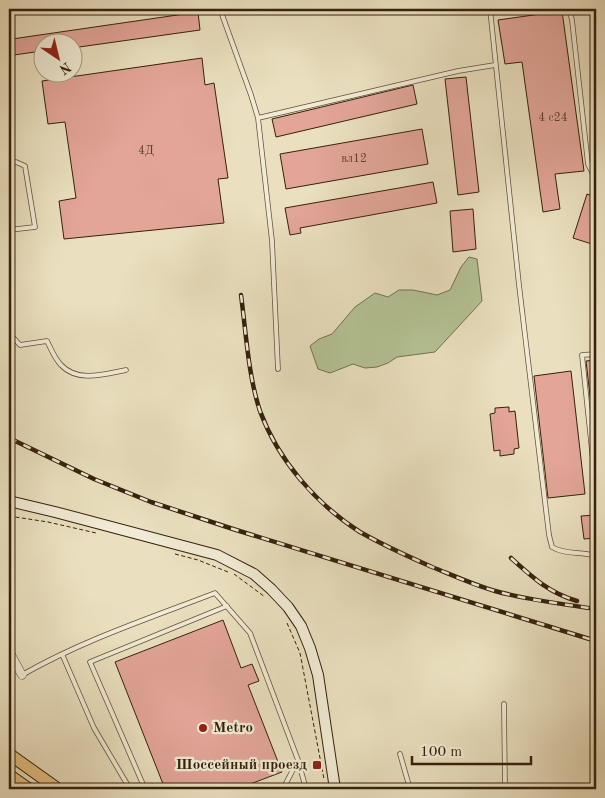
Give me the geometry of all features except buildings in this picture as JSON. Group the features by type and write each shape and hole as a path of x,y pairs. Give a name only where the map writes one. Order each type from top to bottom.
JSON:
{"main road":[{"path":"9,501 217,555 254,574 271,589 297,620 310,648 318,675 335,789"},
{"path":"9,754 58,789"},
{"path":"9,775 29,789"},
{"path":"9,780 19,789"}],"street":[{"path":"9,651 22,675"}],"lane":[{"path":"220,9 258,118 272,241 278,369"},
{"path":"490,9 519,285 552,546 560,551 588,553 596,556"},
{"path":"569,9 588,164 596,180"},
{"path":"258,118 458,71 496,64"},
{"path":"9,164 16,162 25,166 35,227 9,230"},
{"path":"9,334 20,345 47,341 60,364 72,375 96,376 126,370"},
{"path":"596,354 582,356 596,488"},
{"path":"22,675 101,636 216,593 250,633 298,760 306,789"},
{"path":"145,789 90,662 227,606"},
{"path":"62,654 94,728 130,789"},
{"path":"504,704 505,789"},
{"path":"400,754 410,789"},
{"path":"283,789 298,760"}],"green space":[{"path":"469,257 477,259 482,301 435,352 397,357 377,367 365,368 353,364 330,373 318,369 310,346 319,339 332,334 355,307 375,293 388,297 399,290 413,290 437,295 450,290 461,267"}],"railway":[{"path":"241,295 250,368 260,411 277,447 288,463 300,479 328,508 360,532 377,541 471,583 520,597 596,609"},
{"path":"9,438 94,479 151,502 596,641"},
{"path":"511,558 549,589 577,601"}],"place":[{"name":"Metro","path":"203,728"},
{"name":"Шоссейный проезд","path":"317,765"}]}
